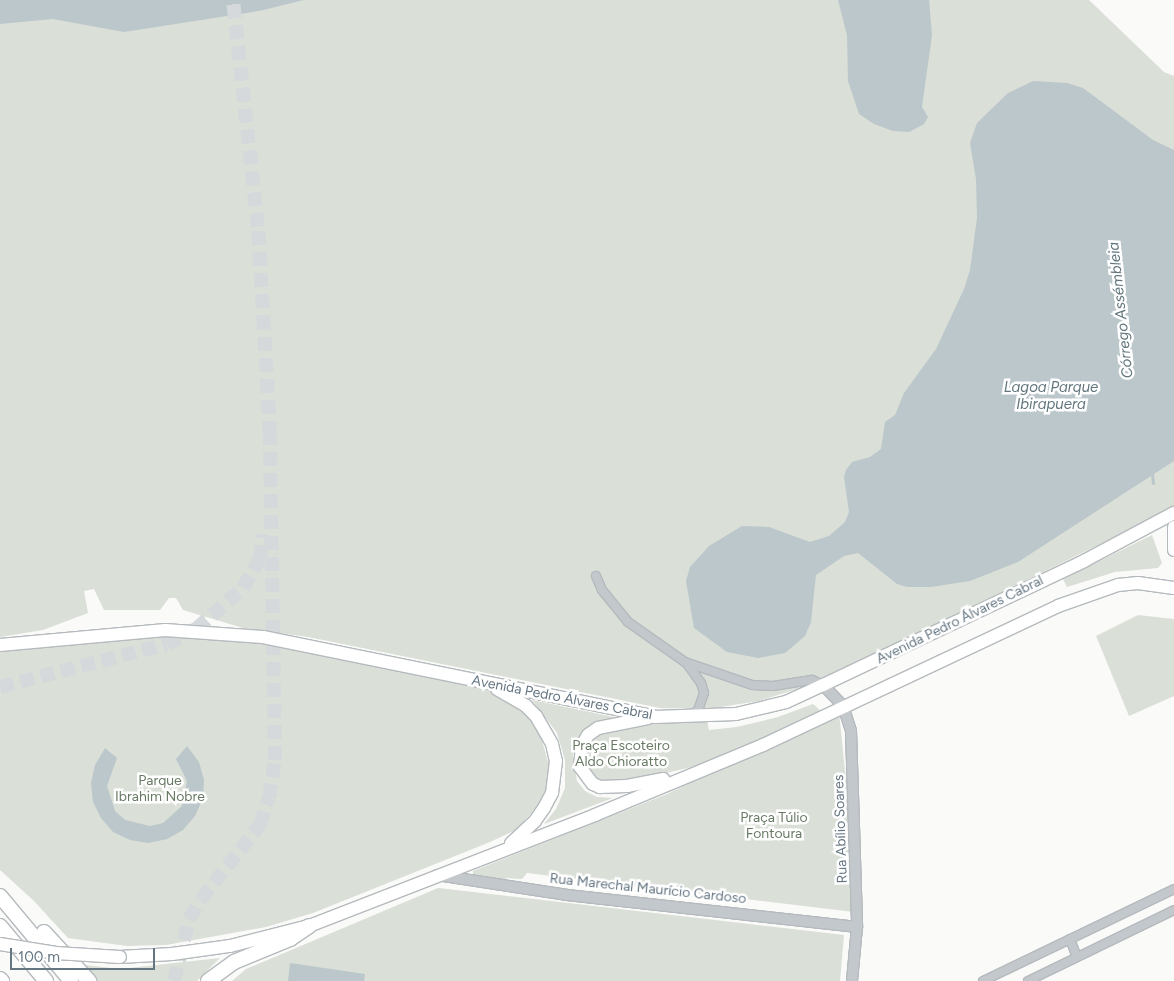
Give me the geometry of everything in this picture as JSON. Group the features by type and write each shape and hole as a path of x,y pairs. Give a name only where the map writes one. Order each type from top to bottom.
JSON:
{"highway":[{"path":"0,896 22,918 71,981"},
{"path":"22,918 45,933 89,981"},
{"path":"0,926 46,981"},
{"path":"208,981 234,962 290,939 309,926"}],"main road":[{"name":"Avenida Pedro Álvares Cabral","path":"0,645 165,630 256,636 655,717 690,717 762,709 823,685 1084,561 1174,513"},
{"path":"1174,527 1174,550"},
{"name":"Avenida Pedro Álvares Cabral","path":"0,944 56,953 120,957 172,954 230,946 309,926 436,875 595,815 690,773 763,745 1058,606 1118,585 1138,583 1174,588"},
{"path":"483,682 511,696 536,716 552,744 556,761 552,793 544,808 524,833 502,850"},
{"path":"655,717 598,728 588,735 580,754 580,767 593,784 610,788 690,773"}],"street":[{"path":"596,576 602,590 628,622 685,662 696,674 704,693 698,710 690,717"},
{"path":"685,662 752,685 773,686 812,680 823,685"},
{"name":"Rua Abílio Soares","path":"823,685 843,706 851,731 857,927 852,981"},
{"name":"Rua Marechal Maurício Cardoso","path":"436,875 567,895 857,927"},
{"path":"983,981 1174,889"},
{"path":"1028,981 1174,910"},
{"path":"1070,939 1077,957"}],"green space":[{"path":"0,0 1089,0 1164,72 1174,76 1174,508 816,683 759,701 708,709 660,708 308,637 243,628 183,610 176,598 169,598 160,610 104,610 94,589 84,591 88,613 43,630 0,637"},
{"path":"1152,535 1162,563 1158,568 1115,572 1067,587 1063,579"},
{"path":"1138,615 1174,619 1174,696 1129,716 1096,636"},
{"name":"Parque Ibrahim Nobre","path":"163,634 260,642 479,687 498,694 531,719 540,733 549,766 548,784 541,802 516,830 490,842 313,913 266,927 166,945 127,946 68,938 33,900 0,870 0,647"},
{"name":"Praça Escoteiro Aldo Chioratto","path":"532,700 614,717 586,729 573,754 577,781 585,791 597,797 613,798 544,824 556,809 565,788 565,760 557,733"},
{"name":"Praça Escoteiro Aldo Chioratto","path":"813,704 821,711 763,740 692,767 627,782 601,783 585,767 588,741 597,732 657,721 707,719 709,730 737,727 778,717"},
{"name":"Praça Túlio Fontoura","path":"839,711 853,851 854,912 527,873 522,879 506,878 505,881 473,877 473,871 667,794"},
{"path":"438,888 844,935 840,981 232,981 246,969"},
{"path":"220,958 197,981 96,981 86,965 120,969"}],"water":[{"path":"0,0 304,0 259,11 124,32 53,19 0,24"},
{"path":"838,0 929,0 932,35 922,107 928,117 924,124 909,132 893,131 874,124 859,114 848,81 847,35"},
{"name":"Lagoa Parque Ibirapuera","path":"1033,81 1067,83 1083,88 1153,140 1174,150 1174,461 1018,562 970,581 931,587 907,587 897,584 858,553 844,556 816,575 811,622 805,636 785,653 758,658 727,652 694,628 686,581 690,567 709,546 742,526 769,527 810,542 829,536 845,522 849,512 844,477 846,470 852,462 870,457 881,449 885,422 895,415 904,393 936,349 964,289 970,270 977,218 976,179 970,143 977,123 1008,93"},
{"path":"187,746 199,762 204,780 203,798 195,816 183,830 167,839 148,843 130,840 113,832 101,818 93,802 91,783 95,765 105,748 117,758 107,786 115,811 125,820 150,826 163,823 182,806 187,781 176,759"},
{"path":"290,963 365,974 364,981 288,981"}],"waterway":[{"name":"Córrego Assémbleia","path":"1152,474 1153,483"}],"tunnel":[{"path":"174,981 189,919 201,899 260,825 269,798 275,760 270,435 258,227 233,0"},
{"path":"0,687 167,644 196,629 243,588 260,559 262,534"}]}
